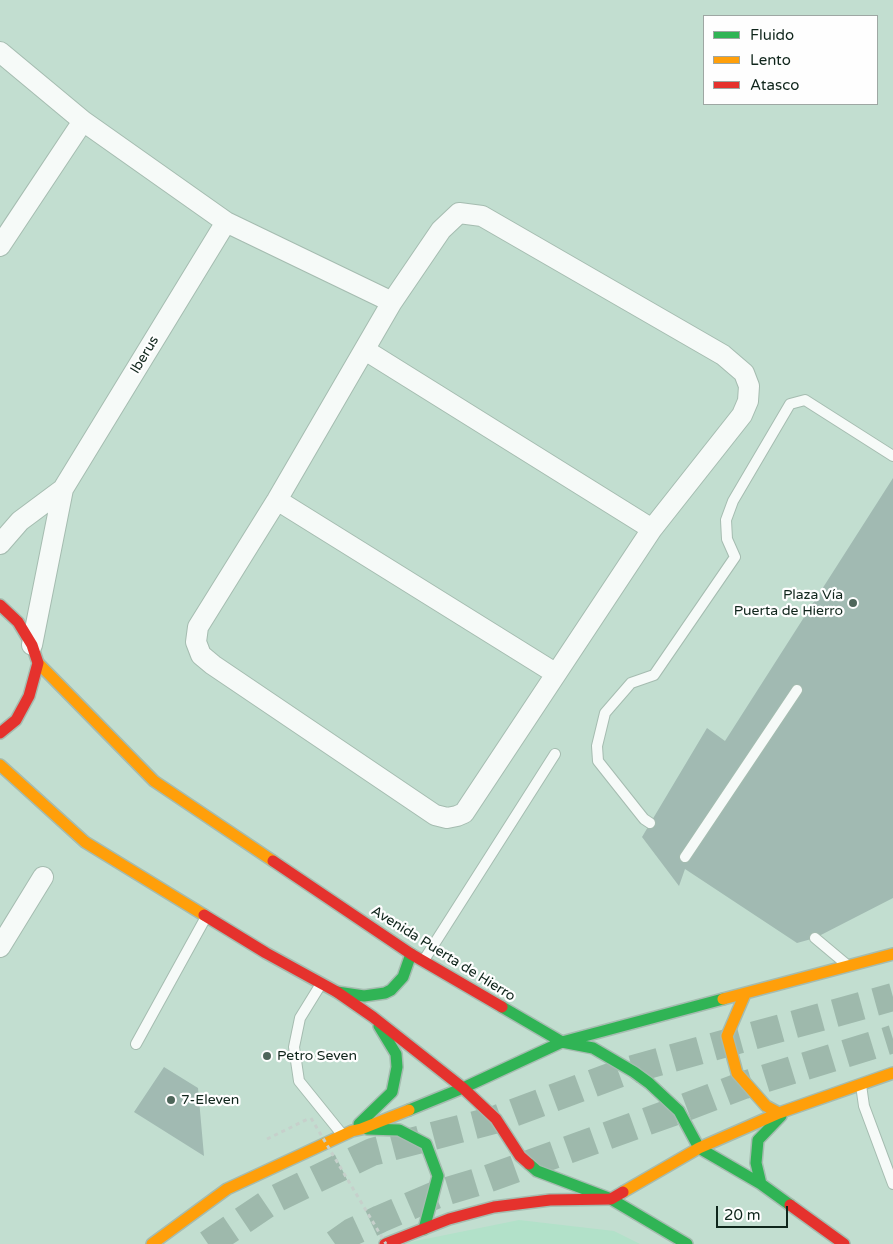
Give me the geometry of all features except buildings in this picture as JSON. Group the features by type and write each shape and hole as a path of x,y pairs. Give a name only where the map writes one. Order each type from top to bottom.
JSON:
{"street":[{"path":"0,52 83,122 226,222 392,302"},
{"path":"0,246 83,122"},
{"path":"459,213 482,216 723,355 744,373 749,386 748,401 742,415 652,529 464,813 447,818 435,815 213,665 201,654 196,642 198,628 277,500 392,302 441,230 459,213"},
{"name":"Iberus","path":"35,654 63,489 226,222"},
{"path":"364,350 652,529"},
{"name":"Iberus","path":"0,544 20,521 63,489"},
{"path":"277,500 555,673"},
{"name":"Avenida Puerta de Hierro","path":"0,605 18,622 35,654 154,781 423,962 562,1042 593,1048 649,1083 679,1111 699,1148"},
{"path":"0,733 16,720 30,696 35,654"},
{"path":"0,765 85,842 206,916 337,992 373,1017 463,1088 496,1119 520,1156 537,1171 611,1199 687,1244"},
{"path":"0,947 43,877"},
{"path":"337,992 364,996 385,993 391,990 403,977 411,954"},
{"path":"152,1244 227,1189 352,1132 463,1088 562,1042 893,954"},
{"path":"745,994 727,1036 737,1073 766,1106 782,1112"},
{"path":"352,1132 392,1092 397,1067 396,1054 373,1017"},
{"path":"385,1244 449,1219 494,1207 550,1200 611,1199 699,1148 782,1112 893,1073"},
{"path":"761,1184 756,1163 758,1140 782,1112"},
{"path":"352,1132 399,1130 426,1144 438,1176 424,1229"},
{"path":"699,1148 761,1184 844,1244"}],"lane":[{"path":"650,824 598,761 597,746 605,713 631,683 654,674 735,557 727,539 726,520 733,501 790,404 805,400 893,456"},
{"path":"684,858 797,690"},
{"path":"423,962 555,754"},
{"path":"136,1044 206,916"},
{"path":"815,938 849,966"},
{"path":"321,983 300,1018 294,1047 299,1080 352,1132"},
{"path":"860,1084 864,1106 893,1184"}],"path":[{"path":"260,1143 311,1118 385,1244"}],"shaded area":[{"path":"519,1220 614,1231 640,1244 401,1244"}],"tunnel":[{"path":"208,1244 273,1200 372,1152 494,1120 626,1071 893,997"},
{"path":"335,1244 352,1232 438,1194 487,1179 744,1085 893,1039"}],"traffic: fast":[{"path":"337,992 364,996 385,993 391,990 403,977 411,954"},
{"path":"409,1110 463,1088 562,1042 723,999"},
{"path":"502,1007 562,1042 593,1048 634,1072 649,1083 679,1111 699,1148 761,1184 790,1205"},
{"path":"359,1124 392,1092 397,1067 396,1054 379,1026"},
{"path":"761,1184 756,1163 758,1140 781,1116"},
{"path":"367,1129 399,1130 426,1144 438,1176 424,1229"},
{"path":"529,1164 537,1171 611,1199 687,1244"}],"traffic: slow":[{"path":"38,663 154,781 273,861"},
{"path":"0,765 85,842 204,915"},
{"path":"723,999 893,954"},
{"path":"745,994 727,1036 737,1073 766,1106 779,1113"},
{"path":"623,1192 699,1148 779,1113 893,1073"},
{"path":"152,1244 227,1189 352,1131 409,1110"}],"traffic: jam":[{"path":"0,605 18,622 32,645 38,663 29,696 16,720 0,733"},
{"path":"273,861 411,954 502,1007"},
{"path":"204,915 266,953 337,992 373,1017 463,1088 496,1119 520,1156 529,1164"},
{"path":"385,1244 449,1219 494,1207 550,1200 611,1199 623,1192"},
{"path":"790,1205 844,1244"}],"place":[{"name":"Plaza Vía Puerta de Hierro","path":"853,603"},
{"name":"Petro Seven","path":"267,1056"},
{"name":"7-Eleven","path":"171,1100"}]}
